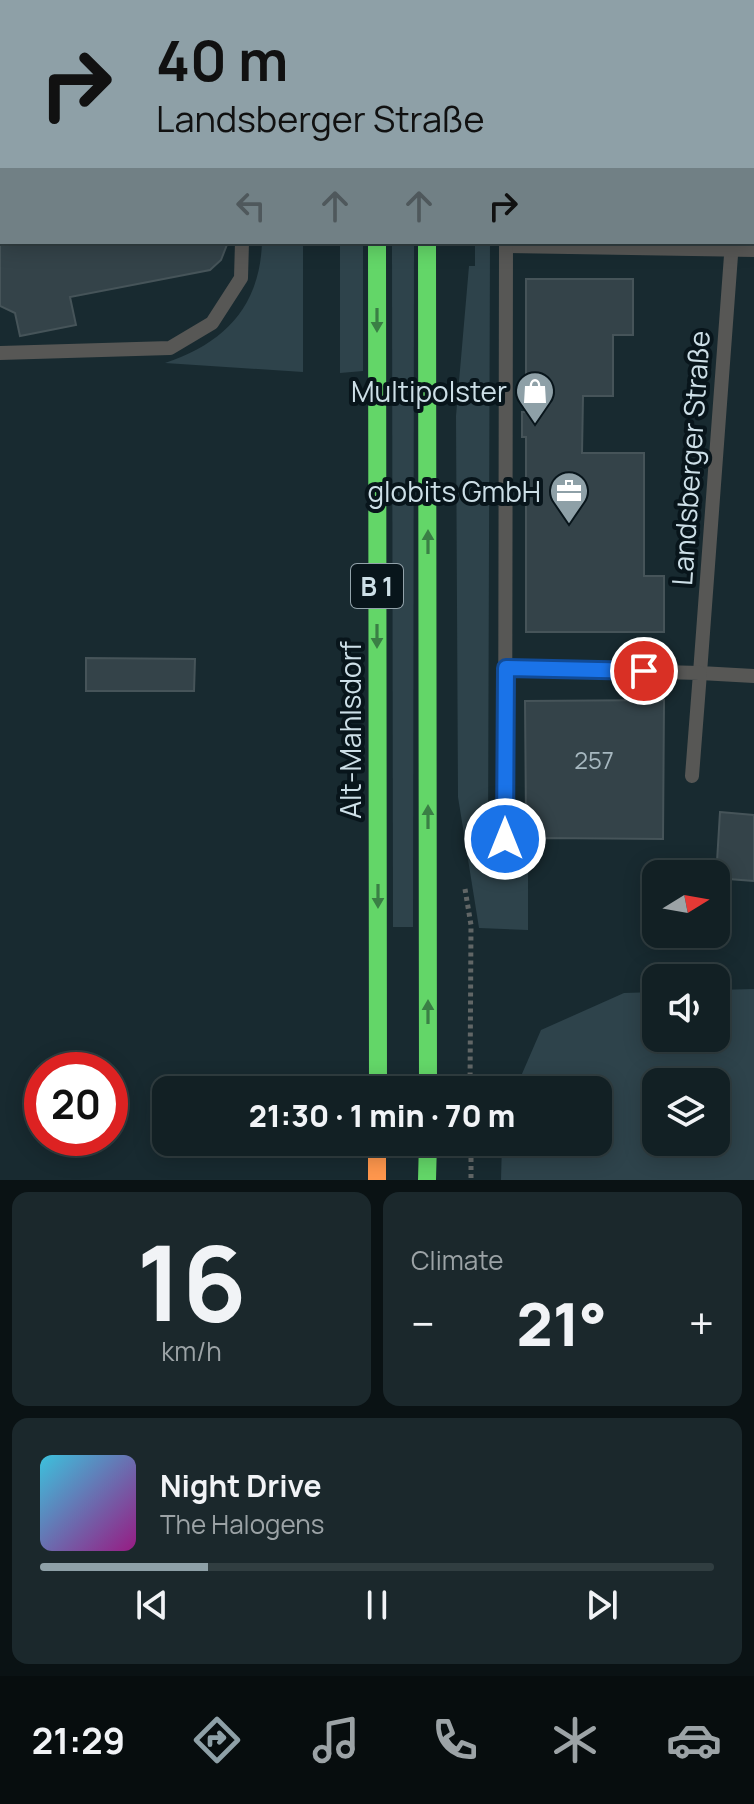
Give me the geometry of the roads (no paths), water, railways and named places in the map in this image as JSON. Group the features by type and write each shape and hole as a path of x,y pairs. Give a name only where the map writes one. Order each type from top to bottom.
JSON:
{"main road":[{"name":"Alt-Mahlsdorf","path":"377,244 378,1076"},
{"name":"B 1","path":"427,244 428,1076"},
{"path":"377,1156 377,1180"},
{"path":"427,1180 428,1156"}],"lane":[{"path":"0,353 170,348 212,323 241,278 242,244"},
{"path":"505,839 506,244 731,245 754,250"},
{"name":"Landsberger Straße","path":"692,776 731,245"},
{"path":"506,668 754,676"}],"place":[{"name":"Multipolster","path":"535,425"},
{"name":"globits GmbH","path":"569,525"}]}
